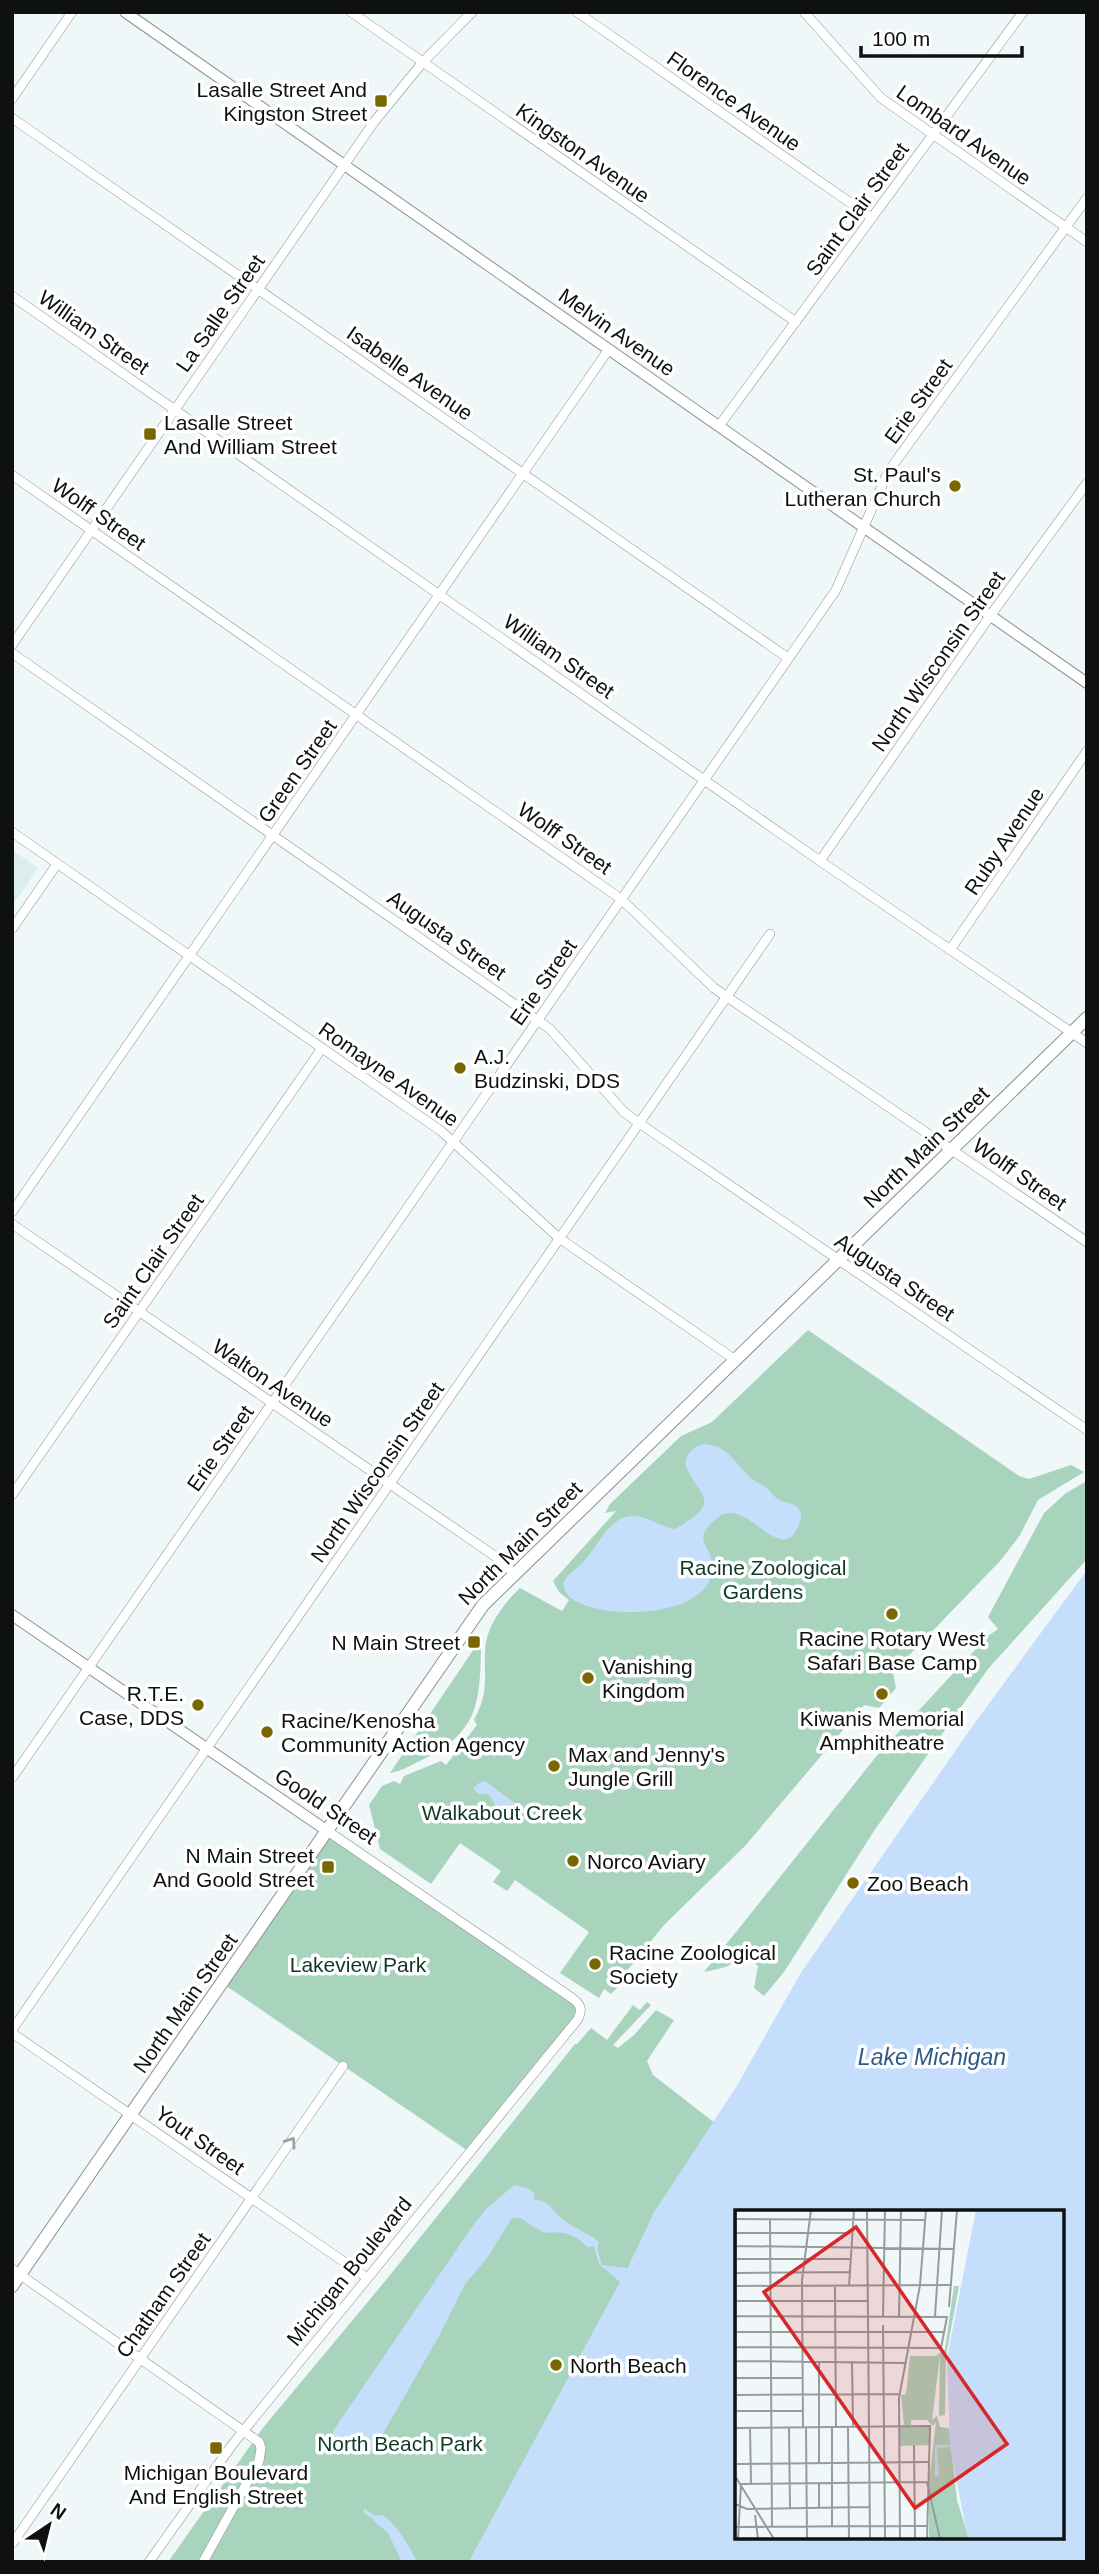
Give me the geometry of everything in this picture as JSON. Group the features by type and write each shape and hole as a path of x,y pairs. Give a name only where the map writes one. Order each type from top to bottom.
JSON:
{"main road":[{"name":"North Main Street","path":"12,2286 16,2272 131,2114 470,1621 513,1573 1087,1018"}],"street":[{"path":"12,99 72,12"},
{"name":"Melvin Avenue","path":"125,12 1087,683"},
{"name":"Kingston Avenue","path":"351,12 796,322"},
{"name":"La Salle Street","path":"12,645 374,122 423,62 472,12"},
{"name":"Florence Avenue","path":"577,12 872,218"},
{"name":"Lombard Avenue","path":"804,12 881,98 1087,242"},
{"name":"Saint Clair Street","path":"719,426 1023,12"},
{"name":"Isabelle Avenue","path":"12,118 788,658"},
{"name":"Erie Street","path":"12,1778 836,590 888,472 1087,198"},
{"name":"William Street","path":"12,296 705,778 820,861 1087,1043"},
{"name":"Green Street","path":"12,1212 609,349"},
{"name":"Wolff Street","path":"12,475 621,899 714,988 1087,1242"},
{"name":"North Wisconsin Street","path":"820,861 990,616 1087,482"},
{"name":"Augusta Street","path":"12,653 538,1020 550,1029 624,1112 639,1123 1087,1430"},
{"name":"Ruby Avenue","path":"950,950 1087,751"},
{"name":"Romayne Avenue","path":"12,832 454,1141 559,1238 734,1359"},
{"path":"12,929 57,864"},
{"name":"North Wisconsin Street","path":"12,2031 770,934"},
{"name":"Saint Clair Street","path":"12,1495 322,1048"},
{"name":"Walton Avenue","path":"12,1224 502,1561 513,1573"},
{"name":"Goold Street","path":"12,1615 572,1998 581,2008"},
{"name":"Michigan Boulevard","path":"149,2562 245,2430 366,2277 578,2019 581,2008"},
{"name":"Yout Street","path":"12,2031 366,2277"},
{"name":"Chatham Street","path":"12,2544 343,2066"},
{"path":"16,2272 259,2442 259,2461 203,2562"}],"shaded area":[{"path":"12,850 38,868 12,906"}],"green space":[{"name":"Racine Zoological Gardens","path":"808,1330 1019,1476 1029,1479 1071,1465 1084,1472 1038,1500 1020,1535 1001,1560 893,1672 896,1688 879,1708 864,1705 745,1846 664,1925 626,1972 630,1975 611,1994 604,1989 599,1998 560,1973 589,1932 515,1880 507,1891 493,1882 501,1871 460,1843 431,1884 380,1849 369,1805 382,1786 394,1781 400,1784 404,1776 441,1761 446,1765 477,1725 474,1720 484,1693 486,1641 497,1616 514,1594 520,1588 562,1611 569,1600 559,1592 553,1581 616,1511 605,1513 610,1504 681,1436 712,1422"},
{"path":"1087,1481 1087,1559 988,1669 874,1831 784,1972 764,1996 754,1988 758,1966 745,1956 726,1967 704,1972 879,1753 988,1636 998,1629 988,1617 1044,1513 1066,1493"},
{"path":"478,1643 481,1645 477,1700 465,1727 440,1750 390,1773"},
{"name":"Lakeview Park","path":"326,1830 572,1998 581,2012 468,2151 222,1983"},
{"name":"North Beach Park","path":"647,2002 651,2005 613,2045 618,2048 634,2035 656,2010 674,2020 647,2061 653,2075 715,2123 655,2211 628,2268 469,2562 168,2562 262,2429 386,2280 575,2044 591,2028 607,2040 633,2005 640,2010"}],"water":[{"path":"704,1444 725,1451 750,1477 777,1499 798,1508 801,1518 792,1535 784,1539 774,1537 740,1515 728,1513 717,1518 704,1534 703,1540 713,1565 706,1587 679,1605 643,1612 608,1611 579,1603 570,1597 563,1583 618,1521 625,1517 638,1516 675,1529 700,1512 704,1499 685,1464 691,1451"},
{"name":"Lake Michigan","path":"1087,1570 1087,2562 469,2562 620,2282 599,2264 594,2246 587,2247 567,2234 544,2233 520,2218 512,2218 487,2258 465,2284 439,2336 376,2446 368,2453 349,2452 334,2440 333,2431 472,2227 486,2209 514,2185 529,2189 534,2193 534,2200 545,2202 569,2224 599,2242 597,2248 602,2265 628,2268 655,2211 738,2084 800,1974 974,1724"},
{"path":"485,1781 520,1807 518,1815 510,1822 488,1794 478,1794 473,1788"},
{"path":"382,2515 398,2530 417,2562 402,2562 388,2533 373,2520 373,2516"}],"waterway":[{"path":"365,2511 375,2518"}],"place":[{"name":"Lasalle Street And Kingston Street","path":"381,101"},
{"name":"Lasalle Street And William Street","path":"150,434"},
{"name":"St. Paul's Lutheran Church","path":"955,486"},
{"name":"A.J. Budzinski, DDS","path":"460,1068"},
{"name":"Racine Rotary West Safari Base Camp","path":"892,1614"},
{"name":"N Main Street","path":"474,1642"},
{"name":"Vanishing Kingdom","path":"588,1678"},
{"name":"Kiwanis Memorial Amphitheatre","path":"882,1694"},
{"name":"R.T.E. Case, DDS","path":"198,1705"},
{"name":"Racine/Kenosha Community Action Agency","path":"267,1732"},
{"name":"Max and Jenny's Jungle Grill","path":"554,1766"},
{"name":"Norco Aviary","path":"573,1861"},
{"name":"N Main Street And Goold Street","path":"328,1867"},
{"name":"Zoo Beach","path":"853,1883"},
{"name":"Racine Zoological Society","path":"595,1964"},
{"name":"North Beach","path":"556,2365"},
{"name":"Michigan Boulevard And English Street","path":"216,2448"}],"park label":[{"name":"Walkabout Creek","path":"502,1812"}]}
